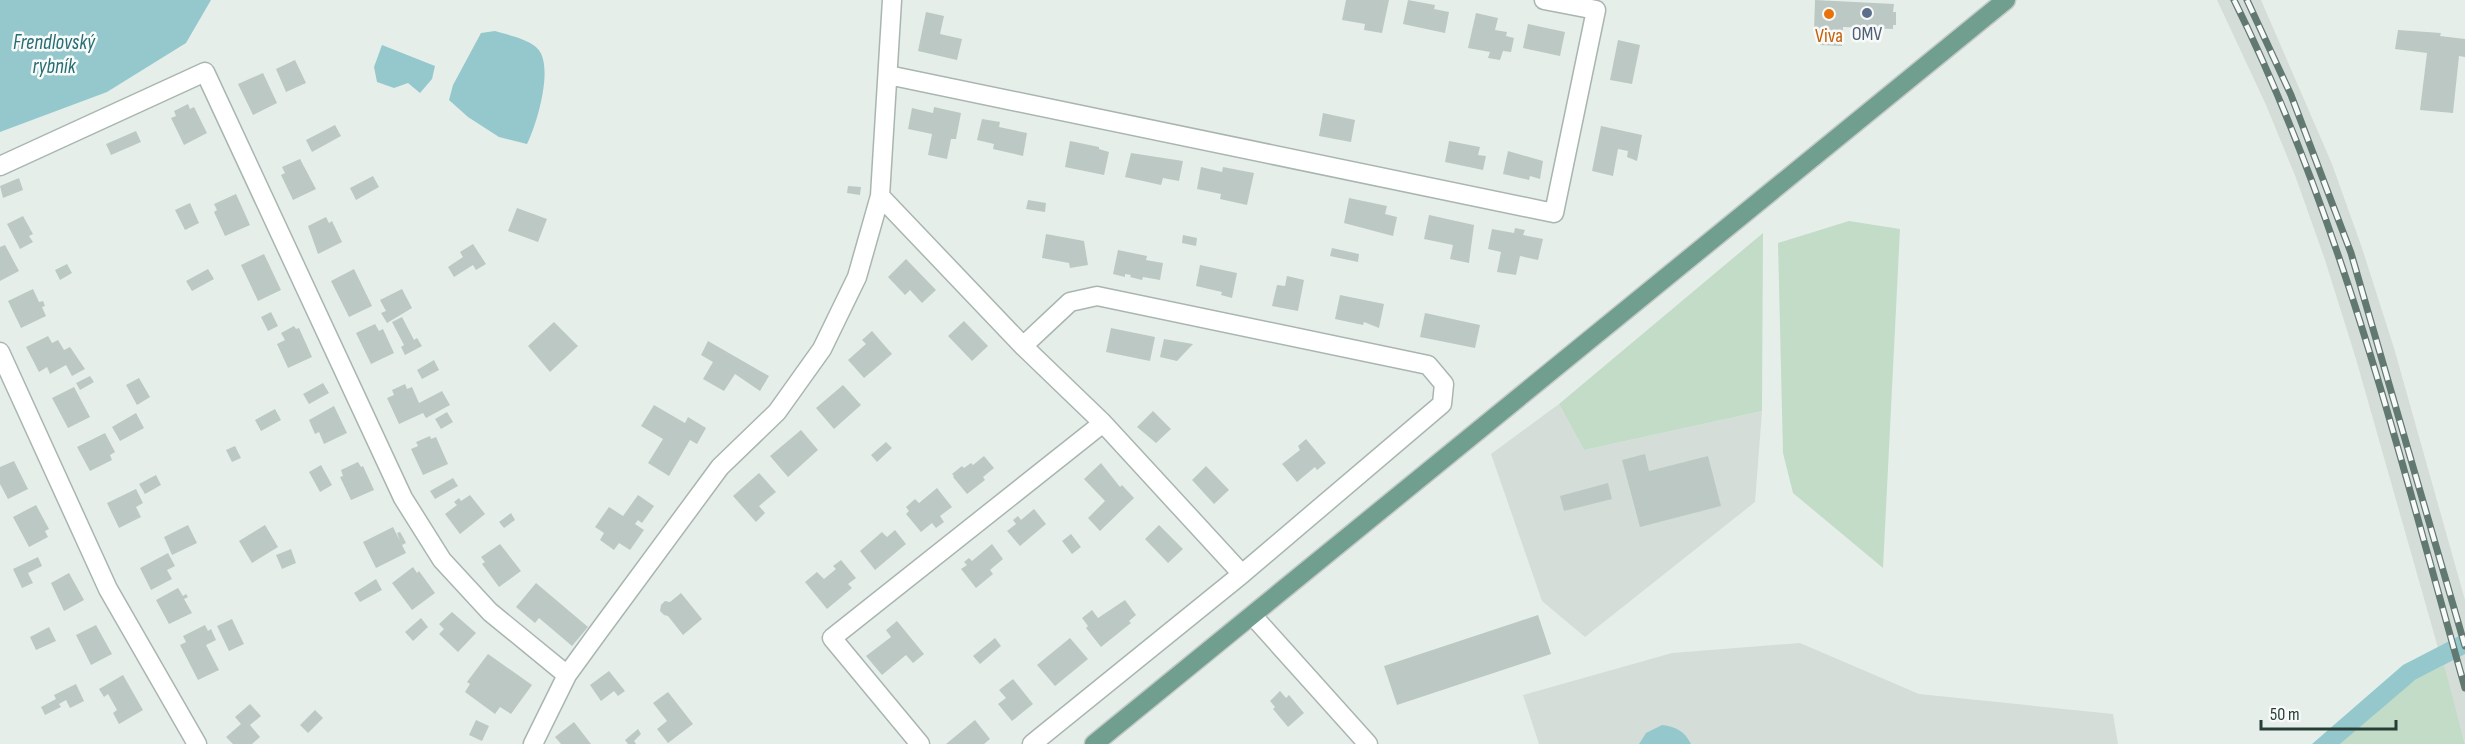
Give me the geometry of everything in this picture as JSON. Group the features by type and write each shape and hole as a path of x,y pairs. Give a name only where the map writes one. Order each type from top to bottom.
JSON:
{"main road":[{"path":"1094,744 2006,0"}],"street":[{"path":"533,744 567,675 720,467 777,412 822,349 857,277 880,196 892,0"},
{"path":"888,75 1554,213 1596,10 1544,0"},
{"path":"0,166 205,72 403,498 442,560 490,612 567,675"},
{"path":"880,196 1023,346 1103,423 1242,574"},
{"path":"1023,346 1070,302 1097,296 1428,365 1444,384 1442,404 1242,574 1032,744"},
{"path":"0,352 108,589 197,744"},
{"path":"920,744 832,639 1103,423"},
{"path":"1253,616 1313,680 1368,744"}],"shaded area":[{"path":"2217,0 2261,0 2332,164 2362,248 2394,348 2465,600 2465,743 2356,359 2325,260 2296,178 2266,105"},
{"path":"1559,404 1584,450 1762,411 1755,502 1585,637 1542,601 1491,454"},
{"path":"1800,643 1919,694 2113,714 2118,744 1539,744 1523,695 1672,653"}],"green space":[{"path":"1849,221 1900,229 1883,568 1793,493 1783,453 1778,243"},
{"path":"1763,233 1762,411 1584,450 1559,404"},
{"path":"2444,665 2465,744 2340,744 2398,692"}],"water":[{"name":"Frendlovský rybník","path":"0,0 211,0 186,43 107,92 0,132"},
{"path":"495,31 529,43 538,49 543,57 542,96 527,144 499,137 468,117 449,100 453,85 481,33"},
{"path":"382,45 435,66 432,79 420,93 408,83 394,88 377,82 374,67"},
{"path":"2465,633 2465,654 2415,680 2340,744 2312,744 2403,665"},
{"path":"1662,725 1680,730 1691,744 1639,744 1646,733"}],"building":[{"path":"1346,0 1389,0 1382,33 1364,30 1365,24 1342,20"},
{"path":"1408,0 1435,5 1434,9 1449,12 1445,33 1403,24"},
{"path":"1815,0 1894,4 1896,25 1893,25 1893,29 1843,27 1842,46 1820,45 1820,31 1814,30"},
{"path":"926,12 944,16 940,34 962,39 957,60 918,51"},
{"path":"1476,13 1498,18 1495,30 1507,32 1506,36 1514,38 1511,52 1503,51 1500,60 1488,58 1490,52 1468,48"},
{"path":"1528,24 1565,32 1560,56 1523,48"},
{"path":"2398,30 2441,33 2440,36 2465,39 2465,57 2459,56 2453,113 2420,110 2427,53 2395,49"},
{"path":"1618,40 1640,45 1632,84 1610,80"},
{"path":"295,60 306,83 286,92 276,69"},
{"path":"263,73 277,103 253,115 238,84"},
{"path":"188,104 190,109 194,107 207,133 184,145 171,118 176,116 174,111"},
{"path":"934,107 961,113 956,139 951,139 947,159 928,155 932,134 908,129 912,108 933,113"},
{"path":"1323,113 1355,120 1351,142 1319,136"},
{"path":"982,119 1000,122 999,127 1027,133 1023,156 993,149 994,144 977,140"},
{"path":"335,125 341,136 312,152 306,140"},
{"path":"1601,126 1642,135 1637,161 1627,157 1628,151 1618,149 1613,176 1592,171"},
{"path":"136,131 141,142 111,155 106,144"},
{"path":"1070,141 1099,147 1109,152 1104,175 1065,167"},
{"path":"1449,141 1480,147 1478,155 1486,156 1483,170 1445,162"},
{"path":"1508,151 1543,161 1540,179 1530,176 1529,180 1503,174"},
{"path":"1131,153 1183,161 1179,181 1163,178 1161,185 1125,177"},
{"path":"300,159 316,189 293,200 281,175 285,173 282,167"},
{"path":"1201,167 1222,172 1223,167 1254,173 1247,205 1220,199 1221,194 1197,189"},
{"path":"373,176 379,187 356,200 350,188"},
{"path":"19,178 23,190 3,198 0,186"},
{"path":"848,186 861,187 860,195 847,193"},
{"path":"236,194 250,225 225,236 214,212 217,210 214,204"},
{"path":"1349,198 1387,206 1385,214 1397,217 1393,236 1344,223"},
{"path":"1028,200 1046,203 1045,212 1026,209"},
{"path":"190,203 199,223 185,230 175,210"},
{"path":"517,208 547,219 538,242 508,231"},
{"path":"1429,215 1474,225 1469,263 1450,259 1453,245 1424,239"},
{"path":"23,216 33,234 29,236 33,242 20,249 7,224"},
{"path":"326,217 329,223 332,221 342,242 318,254 308,226"},
{"path":"1515,228 1525,230 1523,235 1543,239 1538,260 1520,256 1516,275 1497,272 1501,252 1488,249 1492,229 1514,233"},
{"path":"1046,234 1084,241 1088,265 1070,268 1069,263 1042,258"},
{"path":"1183,235 1197,238 1196,246 1182,243"},
{"path":"473,244 486,264 476,270 473,265 454,277 448,267 463,257 460,252"},
{"path":"5,245 19,271 0,281 0,247"},
{"path":"1332,248 1359,254 1358,262 1330,256"},
{"path":"1118,250 1147,256 1146,260 1163,263 1160,280 1143,277 1142,280 1130,277 1131,275 1125,274 1125,277 1113,274"},
{"path":"264,254 281,290 258,301 241,265"},
{"path":"906,259 936,290 922,303 910,290 905,295 888,277"},
{"path":"67,264 72,273 60,280 55,270"},
{"path":"1200,265 1237,273 1232,298 1221,295 1222,292 1196,286"},
{"path":"208,269 214,279 192,291 186,281"},
{"path":"354,269 372,306 349,317 331,281"},
{"path":"1287,276 1304,280 1298,311 1272,306 1277,285 1285,286"},
{"path":"33,289 39,302 43,301 45,306 42,307 46,316 21,328 8,301"},
{"path":"402,289 412,308 387,323 381,313 386,311 380,300"},
{"path":"1340,295 1384,304 1379,328 1364,322 1363,325 1335,319"},
{"path":"271,312 278,326 268,331 261,317"},
{"path":"1425,313 1480,325 1475,348 1420,337"},
{"path":"402,317 414,340 417,338 422,346 405,355 401,347 404,345 392,322"},
{"path":"964,321 988,346 972,361 948,336"},
{"path":"554,322 578,346 550,372 528,346"},
{"path":"375,324 379,331 383,329 394,353 371,364 356,333"},
{"path":"294,326 296,329 299,328 312,357 288,368 277,344 285,340 281,333"},
{"path":"1111,328 1155,337 1150,361 1106,352"},
{"path":"872,331 892,354 864,378 848,360 866,344 862,340"},
{"path":"48,336 52,343 58,340 64,350 70,347 85,369 72,376 66,365 50,374 47,367 39,372 26,347"},
{"path":"1164,339 1193,344 1177,361 1160,357"},
{"path":"708,341 769,376 760,391 735,374 724,391 703,379 713,362 701,355"},
{"path":"434,360 439,370 422,379 417,370"},
{"path":"90,376 94,382 80,390 76,383"},
{"path":"139,378 150,397 137,405 126,385"},
{"path":"323,383 329,393 309,404 303,394"},
{"path":"405,384 407,389 412,387 419,403 442,391 450,405 426,418 423,413 399,424 387,398 394,395 392,390"},
{"path":"843,385 861,405 834,429 816,408"},
{"path":"74,387 90,417 68,428 52,398"},
{"path":"654,405 685,423 688,417 706,428 697,444 690,440 669,476 648,463 663,439 641,426"},
{"path":"334,406 347,433 324,444 319,432 315,434 309,420"},
{"path":"275,409 281,420 261,431 255,420"},
{"path":"1153,411 1171,429 1156,443 1137,427"},
{"path":"447,412 453,422 441,429 435,419"},
{"path":"136,413 144,428 120,441 112,427"},
{"path":"801,430 818,450 788,477 770,456"},
{"path":"105,433 115,452 110,455 112,460 90,471 77,447"},
{"path":"430,436 431,439 436,437 448,464 423,475 411,449 418,446 416,442"},
{"path":"1306,439 1326,463 1317,470 1315,467 1297,482 1282,464 1300,450 1298,446"},
{"path":"886,442 892,448 877,462 871,455"},
{"path":"235,446 241,458 232,462 226,450"},
{"path":"1645,454 1649,471 1708,456 1721,506 1640,527 1622,460"},
{"path":"984,456 994,468 983,477 985,480 967,494 952,474 962,466 964,468 971,463 973,465"},
{"path":"14,461 28,489 8,499 0,484 0,467"},
{"path":"358,462 361,467 363,466 374,490 351,500 340,477 343,476 341,470"},
{"path":"1101,463 1120,487 1122,485 1134,498 1100,531 1088,518 1105,501 1084,479"},
{"path":"321,465 332,485 320,492 309,472"},
{"path":"1206,466 1229,490 1214,504 1192,480"},
{"path":"759,473 776,492 759,506 765,513 756,522 733,496"},
{"path":"156,475 161,485 145,494 139,484"},
{"path":"453,478 458,486 435,499 430,491"},
{"path":"1608,483 1612,499 1564,511 1560,496"},
{"path":"937,488 952,507 940,516 944,522 936,528 932,523 921,532 906,514 909,511 906,507 915,499 919,503"},
{"path":"136,489 143,503 136,507 141,517 119,528 107,503"},
{"path":"470,495 485,514 460,534 445,514 457,505 454,502 459,498 461,501"},
{"path":"638,495 654,506 642,523 638,520 635,524 644,530 630,550 619,543 614,550 600,540 604,533 595,527 609,507 623,516"},
{"path":"36,505 49,529 45,531 48,537 29,547 13,517"},
{"path":"1034,509 1046,524 1020,546 1007,531 1016,524 1013,520 1018,516 1021,520"},
{"path":"511,513 515,520 504,528 499,522"},
{"path":"188,525 197,543 172,555 164,537"},
{"path":"265,525 278,547 252,563 239,541"},
{"path":"1159,525 1183,549 1168,563 1145,539"},
{"path":"393,527 400,541 397,533 400,532 406,543 402,545 406,553 376,568 363,542"},
{"path":"895,530 906,544 875,570 860,551 882,532 887,537"},
{"path":"1071,534 1081,547 1072,554 1062,541"},
{"path":"500,544 521,571 499,587 482,564 485,562 481,557"},
{"path":"992,544 1003,559 990,570 993,574 976,588 961,569 967,565 964,562 969,558 972,561"},
{"path":"291,549 296,563 282,569 276,555"},
{"path":"168,553 175,566 167,570 172,579 151,590 140,568"},
{"path":"38,557 42,566 28,573 33,583 22,588 13,569"},
{"path":"841,560 856,578 848,584 852,588 827,609 805,582 817,572 824,579 836,569 833,566"},
{"path":"413,567 417,573 419,571 435,593 412,610 392,583"},
{"path":"69,573 84,600 64,611 51,583"},
{"path":"376,579 382,590 360,602 354,593"},
{"path":"536,583 588,627 572,646 539,618 535,623 516,607"},
{"path":"178,588 183,596 186,594 188,597 184,599 192,613 169,624 156,600"},
{"path":"681,593 702,619 683,635 668,616 660,611 665,601 670,602"},
{"path":"1125,600 1136,615 1129,621 1131,623 1101,647 1086,628 1088,626 1082,618 1092,610 1098,618"},
{"path":"452,612 476,633 458,652 439,634 444,629 439,624"},
{"path":"1538,615 1551,654 1397,705 1384,666"},
{"path":"421,618 428,627 413,641 405,632"},
{"path":"232,619 244,644 229,651 217,626"},
{"path":"897,621 924,654 913,663 906,655 882,675 866,656 891,637 886,630"},
{"path":"96,625 112,654 91,665 76,635"},
{"path":"205,625 208,631 211,629 216,640 206,645 219,670 198,680 180,645 186,642 183,636"},
{"path":"49,627 56,641 36,650 30,637"},
{"path":"995,638 1001,646 980,664 973,656"},
{"path":"1070,638 1088,659 1055,686 1037,665"},
{"path":"488,654 532,685 511,714 500,707 495,714 465,692 470,684 467,682"},
{"path":"609,671 625,691 618,696 614,691 601,701 590,685"},
{"path":"123,675 143,710 119,724 113,713 117,710 108,694 104,697 99,689"},
{"path":"1013,679 1033,704 1012,721 998,704 1006,698 999,690"},
{"path":"76,684 84,701 70,708 66,700 59,704 61,707 45,715 41,707 56,699 54,695"},
{"path":"1280,691 1286,698 1289,695 1304,713 1288,727 1273,709 1275,707 1270,701"},
{"path":"668,692 693,724 668,743 657,729 667,721 653,703"},
{"path":"250,704 261,716 250,725 260,737 252,744 233,744 226,737 241,724 235,717"},
{"path":"315,710 323,718 308,733 300,725"},
{"path":"476,720 489,726 482,741 469,735"},
{"path":"975,720 990,739 984,744 946,744"},
{"path":"574,722 591,744 561,744 555,737"},
{"path":"638,729 641,734 634,741 636,744 628,744 625,740"}],"railway":[{"path":"2234,0 2272,83 2337,252 2391,425 2465,688"},
{"path":"2247,0 2291,95 2351,253 2465,646"}],"place":[{"name":"OMV","path":"1867,13"},
{"name":"Viva","path":"1829,14"}]}
